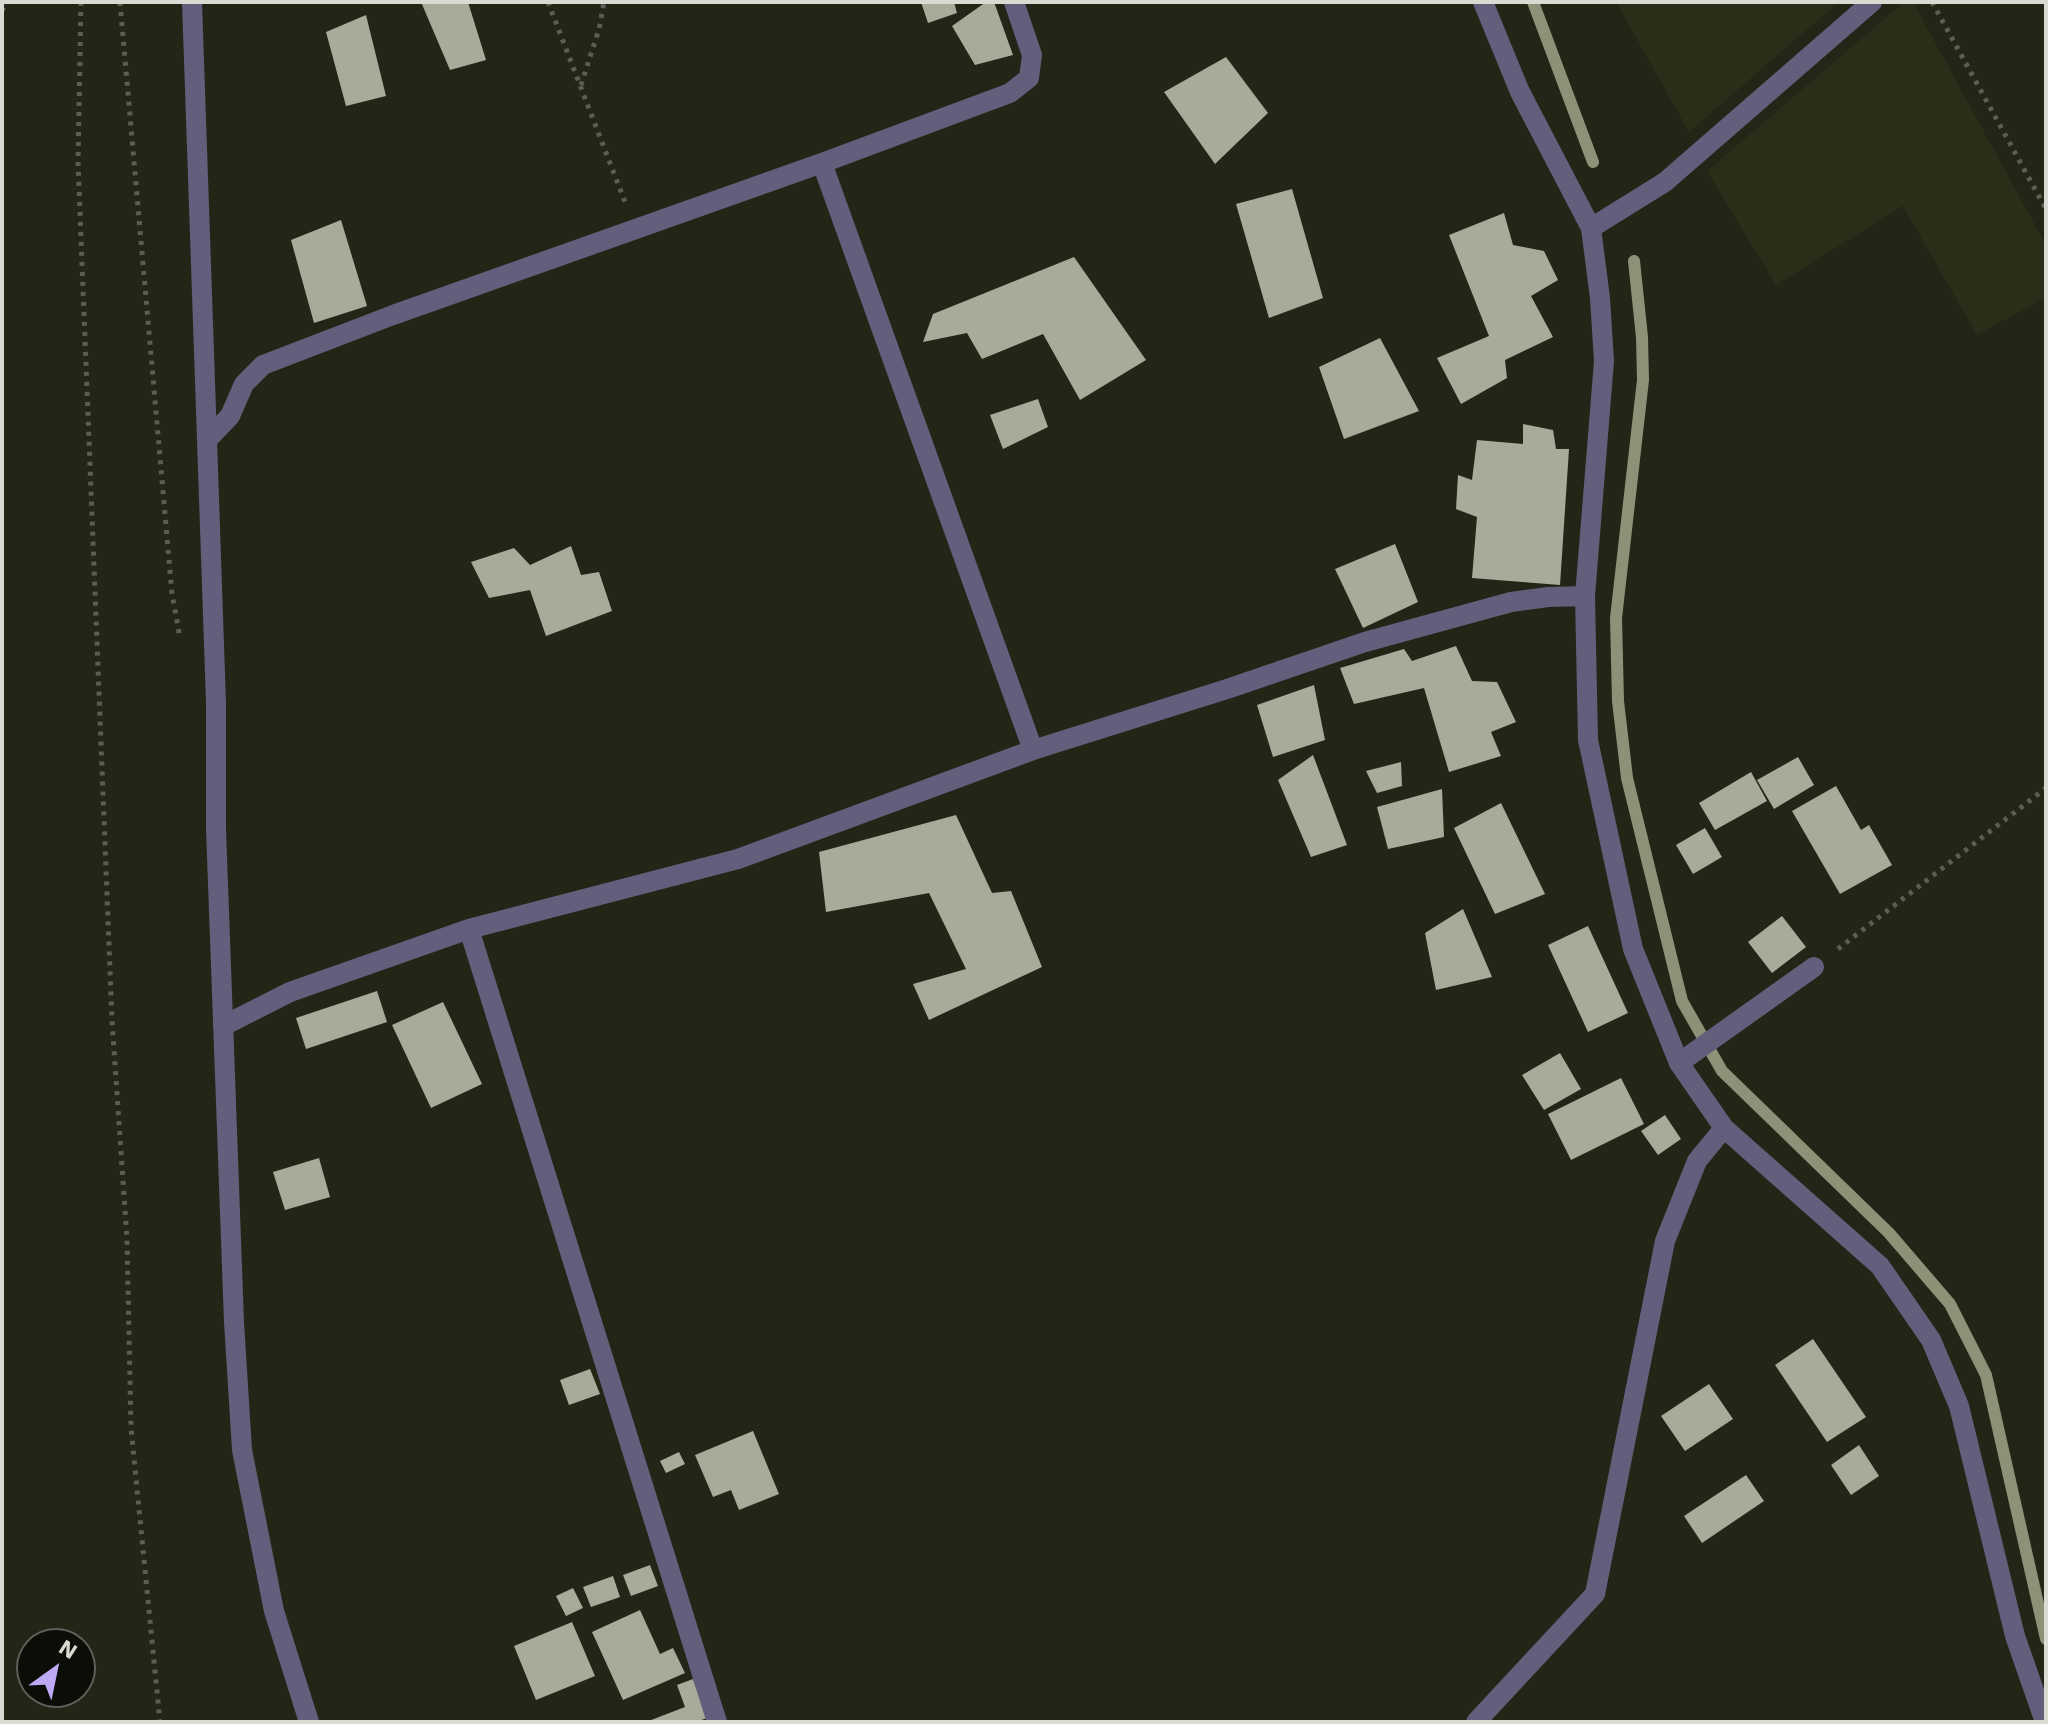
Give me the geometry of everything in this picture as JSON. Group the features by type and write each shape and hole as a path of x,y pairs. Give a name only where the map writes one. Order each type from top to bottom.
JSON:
{"street":[{"path":"192,2 223,1026 242,1450 274,1611 309,1722"},
{"path":"207,440 230,416 244,384 263,365 393,315 1010,93 1029,78 1032,55 1014,2"},
{"path":"1483,2 1520,92 1591,228 1604,361 1585,596 1588,740 1633,949 1724,1128 1880,1266 1931,1340 1959,1406 2015,1636 2045,1722"},
{"path":"1591,228 1665,182 1872,2"},
{"path":"822,163 1033,750"},
{"path":"223,1026 290,992 469,929 738,859 1033,750 1365,642 1511,602 1585,596"},
{"path":"469,929 717,1722"},
{"path":"1687,1057 1814,967"},
{"path":"1476,1722 1595,1594 1665,1241 1697,1161 1724,1128"}],"path":[{"path":"2,11 6,2"},
{"path":"81,2 78,162 112,1021 127,1239 131,1428 160,1722"},
{"path":"120,2 172,594 180,640"},
{"path":"548,2 636,230"},
{"path":"580,86 599,29 604,2"},
{"path":"1932,2 2046,209"},
{"path":"1814,967 2046,788"}],"shaded area":[{"path":"1616,2 1839,2 1689,132"},
{"path":"1904,2 1913,2 2046,245 2046,297 1977,335 1903,206 1776,285 1707,171"}],"building":[{"path":"421,2 468,2 486,60 450,70"},
{"path":"921,2 954,2 957,13 928,23"},
{"path":"986,2 994,2 1013,55 975,65 952,26"},
{"path":"366,15 386,96 346,106 326,32"},
{"path":"1226,57 1268,113 1215,164 1164,92"},
{"path":"1292,189 1323,298 1269,318 1236,204"},
{"path":"1504,213 1513,245 1544,251 1558,280 1531,296 1553,337 1505,360 1507,378 1461,404 1437,358 1489,336 1449,235"},
{"path":"341,220 367,306 314,323 291,240"},
{"path":"1074,257 1146,360 1080,400 1043,334 982,359 967,333 923,342 933,314"},
{"path":"1380,338 1419,411 1344,439 1319,367"},
{"path":"1038,399 1048,427 1003,449 990,415"},
{"path":"1523,424 1553,430 1556,449 1569,449 1560,585 1472,578 1477,517 1456,509 1458,475 1472,480 1477,440 1523,444"},
{"path":"1395,544 1418,602 1363,628 1335,569"},
{"path":"571,546 581,575 599,572 612,611 546,636 530,590 489,598 471,562 514,548 530,565"},
{"path":"1456,646 1472,681 1497,682 1516,722 1491,732 1501,756 1449,772 1424,688 1354,704 1340,668 1404,649 1412,661"},
{"path":"1314,685 1325,740 1273,757 1257,705"},
{"path":"1313,755 1347,845 1311,857 1278,780"},
{"path":"1798,757 1814,785 1774,809 1757,780"},
{"path":"1401,762 1402,786 1377,793 1366,771"},
{"path":"1751,772 1767,801 1715,830 1699,803"},
{"path":"1836,786 1861,830 1869,825 1892,865 1840,894 1792,811"},
{"path":"1442,789 1444,837 1388,849 1377,807"},
{"path":"1501,803 1545,894 1495,914 1454,828"},
{"path":"956,815 992,893 1011,891 1042,967 929,1020 913,984 966,969 929,893 826,912 819,852"},
{"path":"1705,828 1722,857 1693,874 1676,845"},
{"path":"1463,909 1492,977 1436,990 1425,933"},
{"path":"1782,916 1806,947 1772,973 1748,942"},
{"path":"1588,926 1628,1013 1588,1032 1548,945"},
{"path":"377,991 387,1022 306,1049 296,1018"},
{"path":"443,1002 482,1084 431,1108 392,1025"},
{"path":"1560,1053 1581,1089 1544,1110 1522,1075"},
{"path":"1621,1078 1644,1124 1571,1160 1548,1114"},
{"path":"1665,1115 1681,1139 1658,1155 1641,1131"},
{"path":"319,1158 330,1197 285,1210 273,1172"},
{"path":"1813,1339 1866,1417 1827,1442 1775,1365"},
{"path":"590,1369 600,1394 569,1405 560,1380"},
{"path":"1709,1384 1733,1419 1685,1451 1661,1416"},
{"path":"753,1431 779,1494 739,1510 731,1490 713,1497 695,1455"},
{"path":"1859,1445 1879,1476 1851,1495 1831,1465"},
{"path":"679,1452 685,1464 666,1473 660,1461"},
{"path":"1746,1475 1764,1501 1702,1543 1684,1516"},
{"path":"650,1565 658,1586 631,1596 623,1575"},
{"path":"613,1576 620,1597 591,1607 583,1587"},
{"path":"573,1588 583,1608 566,1616 556,1596"},
{"path":"640,1610 660,1654 673,1648 685,1673 623,1700 592,1632"},
{"path":"572,1622 595,1676 536,1700 514,1646"},
{"path":"693,1679 707,1718 696,1722 646,1722 685,1707 677,1685"}],"waterway":[{"path":"1533,2 1593,162"},
{"path":"1634,261 1643,380 1616,618 1618,701 1627,778 1682,1001 1722,1071 1889,1233 1950,1304 1986,1375 2046,1639"}]}
